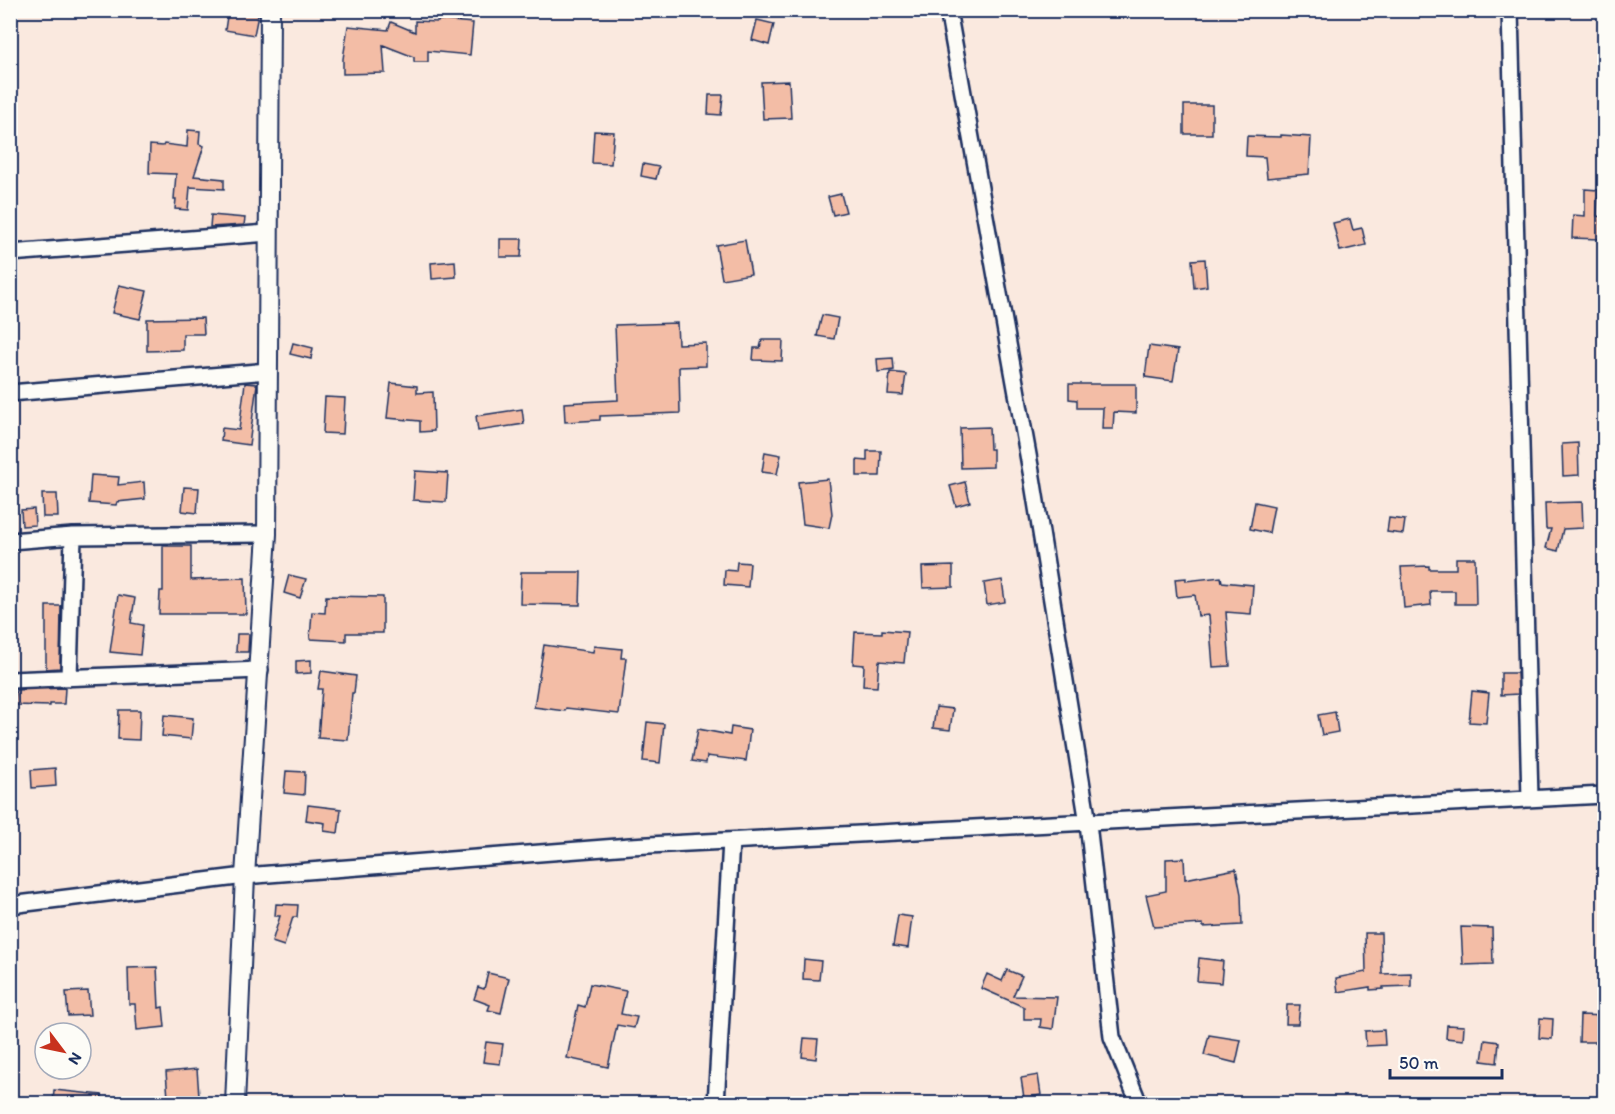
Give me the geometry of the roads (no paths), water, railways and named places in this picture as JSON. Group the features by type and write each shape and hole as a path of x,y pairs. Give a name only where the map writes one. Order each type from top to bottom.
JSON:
{"street":[{"path":"235,1104 245,876 267,534 270,10"},
{"path":"948,10 1032,477 1088,823 1112,1037 1140,1104"},
{"path":"1510,10 1530,799"},
{"path":"10,254 268,234"},
{"path":"10,393 268,371"},
{"path":"10,541 73,536 267,534"},
{"path":"69,678 73,536"},
{"path":"10,680 260,670"},
{"path":"10,905 245,876 630,846 1605,795"},
{"path":"716,1104 731,841"}]}
